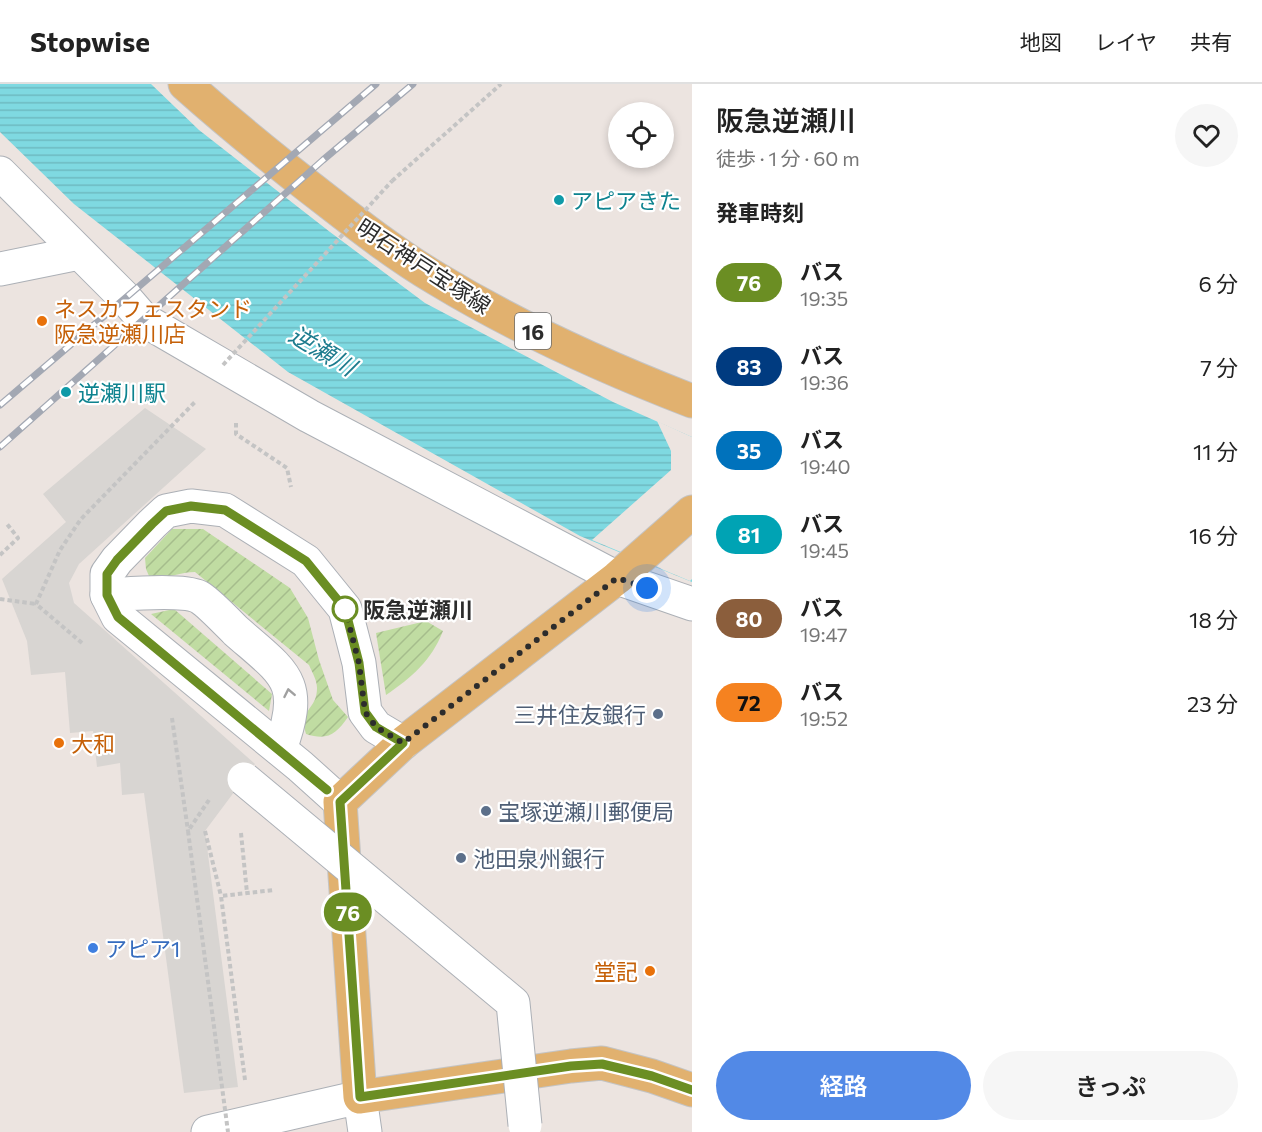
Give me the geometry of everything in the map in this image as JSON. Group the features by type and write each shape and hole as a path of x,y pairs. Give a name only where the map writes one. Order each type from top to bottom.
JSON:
{"main road":[{"name":"明石神戸宝塚線","path":"186,84 263,152 383,244 437,279 585,358 692,401"},
{"path":"692,512 627,568 403,743 340,802 360,1097 571,1066 602,1064 652,1076 692,1090"}],"street":[{"path":"0,173 125,298 144,320 309,416 627,568 692,604"},
{"path":"0,269 79,253"},
{"path":"340,802 280,749 118,617 107,595 107,574 117,560 166,511 191,506 225,510 306,561 345,609 359,663 365,712 376,727 403,743"},
{"path":"107,595 172,593 199,597 207,604 283,673 291,695 290,722 280,749"},
{"path":"244,779 513,1003 525,1125"},
{"path":"208,1132 360,1097 365,1132"}],"path":[{"path":"223,364 392,181 501,84"},
{"path":"236,423 236,434 287,468 291,488"},
{"path":"0,555 18,538 7,524"},
{"path":"0,599 36,604"},
{"path":"172,718 228,1132"},
{"path":"188,831 213,793"},
{"path":"207,802 215,810"},
{"path":"206,831 221,896 246,1089"},
{"path":"241,833 247,893"},
{"path":"221,896 274,890"}],"green space":[{"path":"172,529 203,529 290,588 308,618 333,700 348,717 335,732 320,737 306,734 304,719 314,701 317,688 309,665 195,572 160,577 149,576 145,558"},
{"path":"174,609 272,694 269,711 151,614"},
{"path":"426,621 443,631 438,642 420,668 386,695 376,633"}],"shaded area":[{"path":"145,408 206,449 79,564 69,583 74,603 255,764 205,831 238,1087 184,1093 144,793 122,795 120,763 97,767 93,731 70,733 65,672 31,675 27,641 2,579 66,522 43,494"}],"water":[{"name":"逆瀬川","path":"0,84 151,84 199,130 425,303 613,402 692,437 692,582 580,536 288,372 74,204 0,132"}],"pier":[{"path":"657,421 692,437 692,579 690,581 592,540 671,470 671,451"}],"railway":[{"path":"0,405 376,84"},
{"path":"0,447 323,160 413,84"}],"bus line":[{"name":"76","path":"327,790 118,617 107,595 107,574 117,560 166,511 191,506 225,510 306,561 345,609 359,663 365,712 376,727 403,743 340,802 360,1097 571,1066 602,1064 652,1076 692,1090"}],"place":[{"name":"アピアきた","path":"559,200"},
{"name":"ネスカフェスタンド 阪急逆瀬川店","path":"42,321"},
{"name":"逆瀬川駅","path":"66,392"},
{"name":"阪急逆瀬川","path":"345,609"},
{"name":"三井住友銀行","path":"658,714"},
{"name":"大和","path":"59,743"},
{"name":"宝塚逆瀬川郵便局","path":"486,811"},
{"name":"池田泉州銀行","path":"461,858"},
{"name":"アピア1","path":"93,948"},
{"name":"堂記","path":"650,971"}],"route":[{"path":"345,609 359,663 365,712 376,727 403,743 617,578 647,588"}]}
